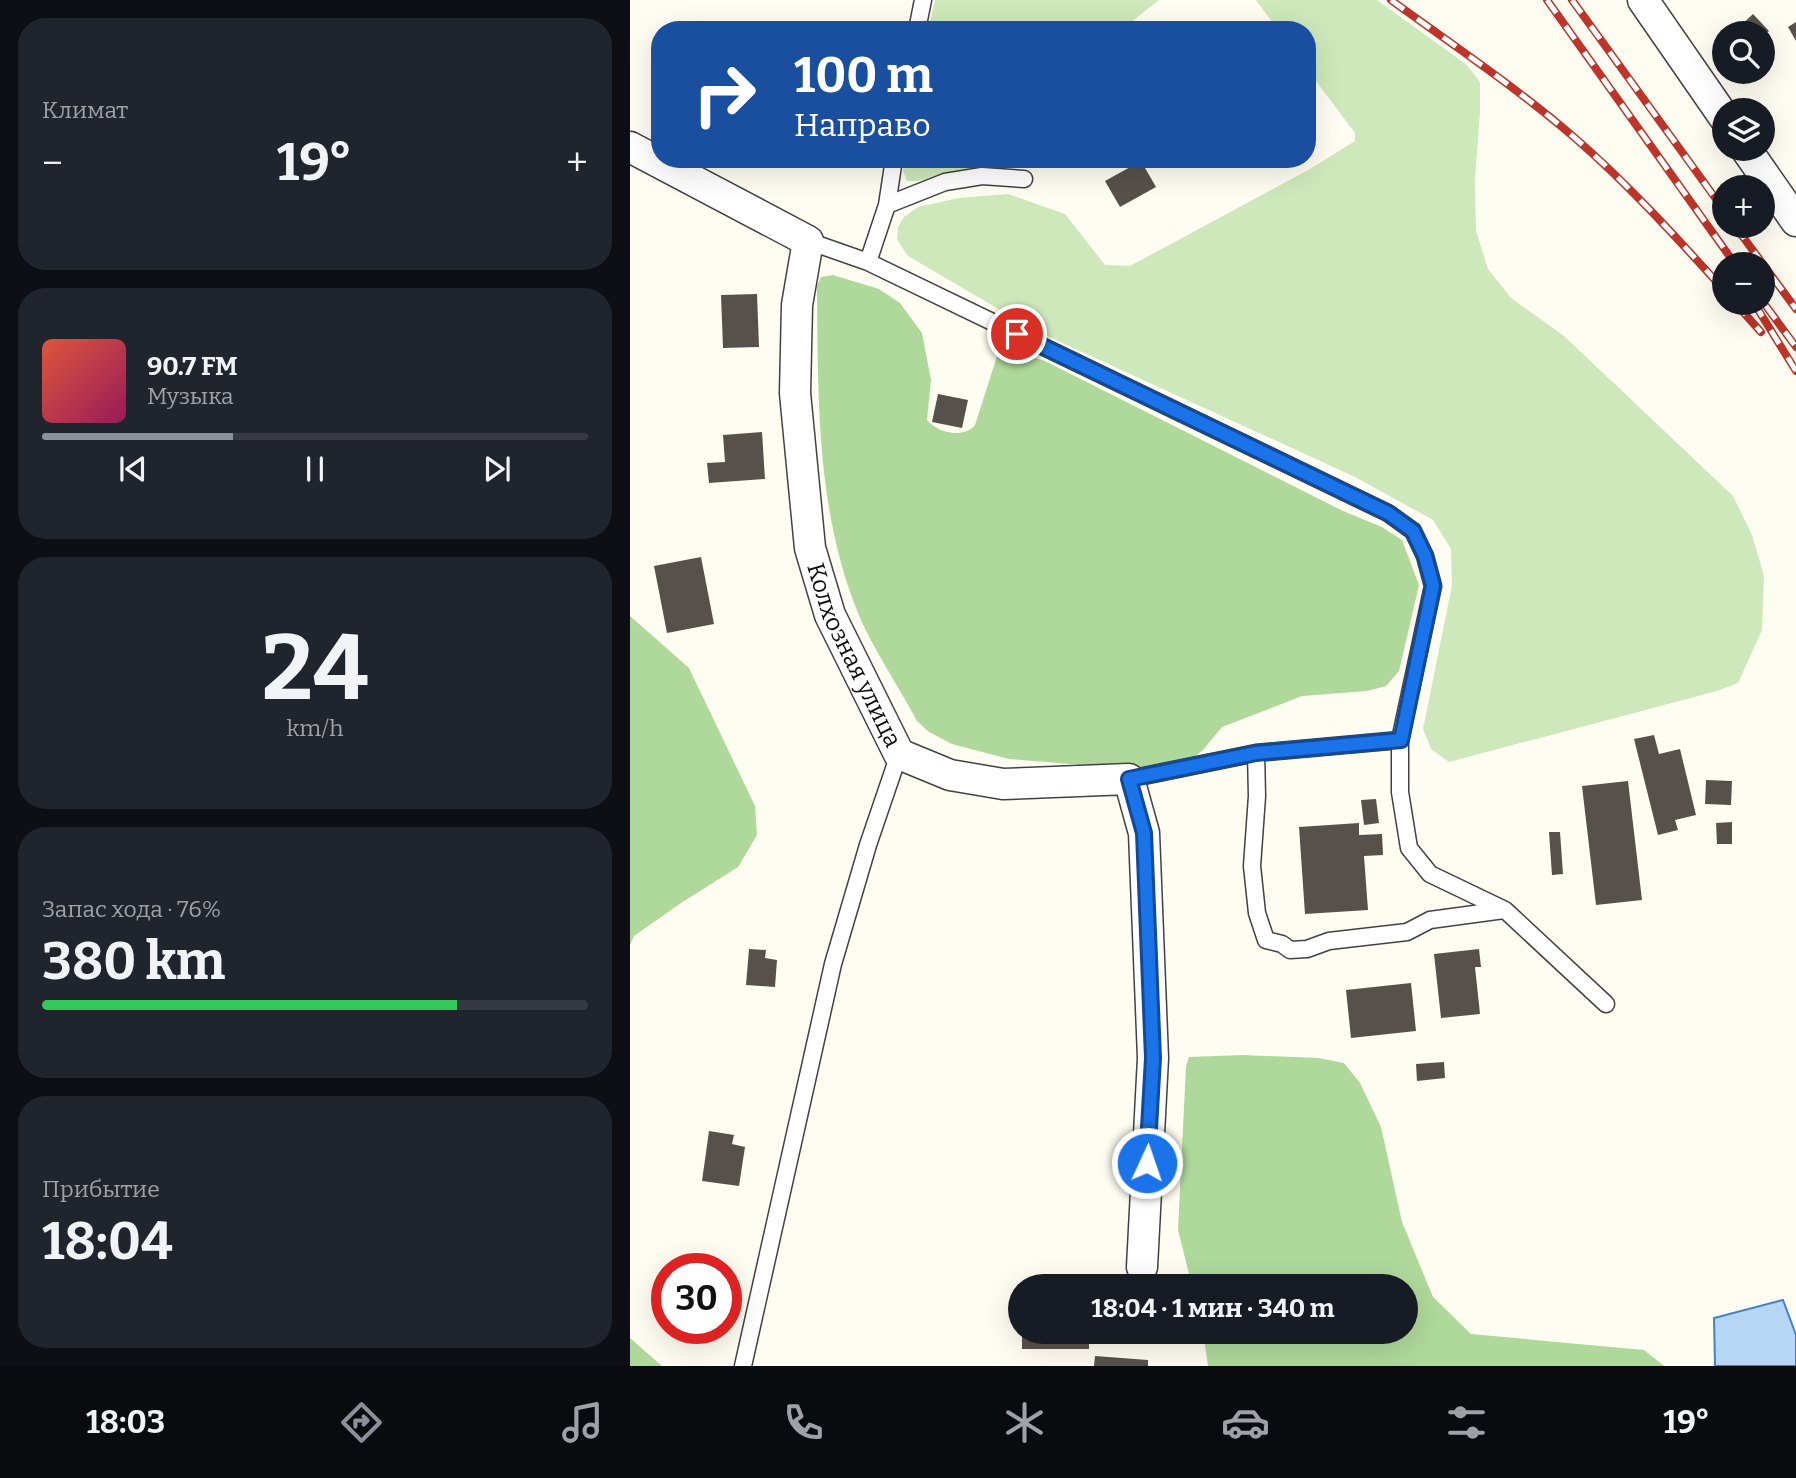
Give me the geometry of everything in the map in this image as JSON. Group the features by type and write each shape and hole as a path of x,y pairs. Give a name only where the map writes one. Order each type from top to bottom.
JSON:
{"street":[{"path":"1643,0 1712,100"},
{"path":"630,147 651,158"},
{"path":"1754,161 1796,221"},
{"path":"670,168 807,241"},
{"name":"Колхозная улица","path":"807,241 797,305 795,393 810,548 830,615 899,754 950,775 1003,784 1129,779"},
{"path":"1129,779 1144,833 1153,1058 1142,1267"}],"lane":[{"path":"919,21 923,0"},
{"path":"869,262 887,205 893,168"},
{"path":"887,205 945,182 982,176 1024,179"},
{"path":"807,241 869,262 1388,513 1413,531 1425,556 1433,586 1401,740 1400,792 1409,848 1430,874 1505,910 1606,1004"},
{"path":"1129,779 1256,753 1401,740"},
{"path":"1256,753 1257,796 1252,866 1256,913 1266,940 1282,944 1290,950 1307,949 1329,941 1407,932 1430,920 1505,910"},
{"path":"743,1366 833,964 868,845 899,754"}],"green space":[{"path":"935,0 1159,0 1132,21 930,21"},
{"path":"1256,0 1377,0 1467,65 1480,82 1475,179 1476,231 1488,269 1511,298 1564,336 1733,496 1752,535 1764,576 1762,630 1738,683 1717,691 1449,762 1431,749 1423,729 1452,585 1451,549 1433,520 1355,477 1036,331 908,256 897,240 898,227 904,217 918,207 959,198 1008,194 1065,214 1105,265 1130,266 1316,168 1316,165 1355,141 1355,133 1316,81 1316,21 1271,21"},
{"path":"904,168 979,168 917,181 907,181"},
{"path":"833,275 879,289 900,303 922,333 931,380 927,420 937,428 957,433 975,425 999,350 1004,347 1045,361 1343,511 1382,527 1402,540 1419,585 1399,671 1386,686 1367,691 1302,696 1222,727 1193,758 1132,769 1009,759 952,744 929,732 917,721 864,626 844,574 834,534 819,411 817,286 821,277"},
{"path":"630,616 689,668 755,806 757,835 738,867 634,936 630,945"},
{"path":"1243,1055 1318,1058 1344,1063 1360,1083 1381,1127 1402,1222 1433,1297 1471,1334 1644,1350 1664,1366 1208,1366 1205,1344 1418,1344 1418,1274 1189,1274 1178,1230 1186,1066 1189,1057"},
{"path":"630,1338 662,1366 630,1366"}],"water":[{"path":"1783,1300 1796,1335 1796,1366 1715,1366 1714,1318"}],"building":[{"path":"1753,14 1760,21 1746,21"},
{"path":"1796,22 1796,41 1788,27"},
{"path":"1128,168 1145,168 1156,187 1120,207 1105,181"},
{"path":"757,294 759,347 723,348 721,295"},
{"path":"938,394 968,400 962,428 932,422"},
{"path":"762,432 765,479 709,483 707,463 725,462 723,435"},
{"path":"701,557 714,624 667,633 654,566"},
{"path":"1654,735 1659,754 1680,749 1696,815 1675,820 1678,830 1658,835 1634,739"},
{"path":"1706,780 1732,781 1731,805 1705,804"},
{"path":"1628,781 1642,900 1596,905 1582,786"},
{"path":"1376,799 1379,823 1364,825 1361,800"},
{"path":"1732,822 1732,844 1717,844 1716,823"},
{"path":"1359,823 1359,835 1382,834 1383,855 1364,856 1368,910 1305,914 1299,827"},
{"path":"1549,832 1560,832 1563,874 1552,875"},
{"path":"749,949 766,950 765,958 777,960 775,987 746,985"},
{"path":"1479,949 1481,967 1475,967 1480,1014 1441,1018 1434,954"},
{"path":"1411,983 1416,1031 1351,1038 1346,990"},
{"path":"1444,1062 1445,1078 1417,1081 1416,1064"},
{"path":"709,1131 734,1135 732,1144 745,1147 739,1186 702,1181"},
{"path":"1022,1344 1089,1344 1089,1349 1022,1349"},
{"path":"1095,1356 1148,1360 1148,1366 1094,1366"}],"railway":[{"path":"1391,0 1508,84 1575,138 1633,193 1712,277"},
{"path":"1547,0 1726,252"},
{"path":"1572,0 1712,193"},
{"path":"1744,238 1796,309"},
{"path":"1746,315 1761,332"},
{"path":"1761,315 1796,371"},
{"path":"1773,315 1796,347"}],"route":[{"path":"1017,334 1388,513 1413,531 1425,556 1433,586 1401,740 1256,753 1129,779 1144,833 1153,1058 1147,1163"}]}
